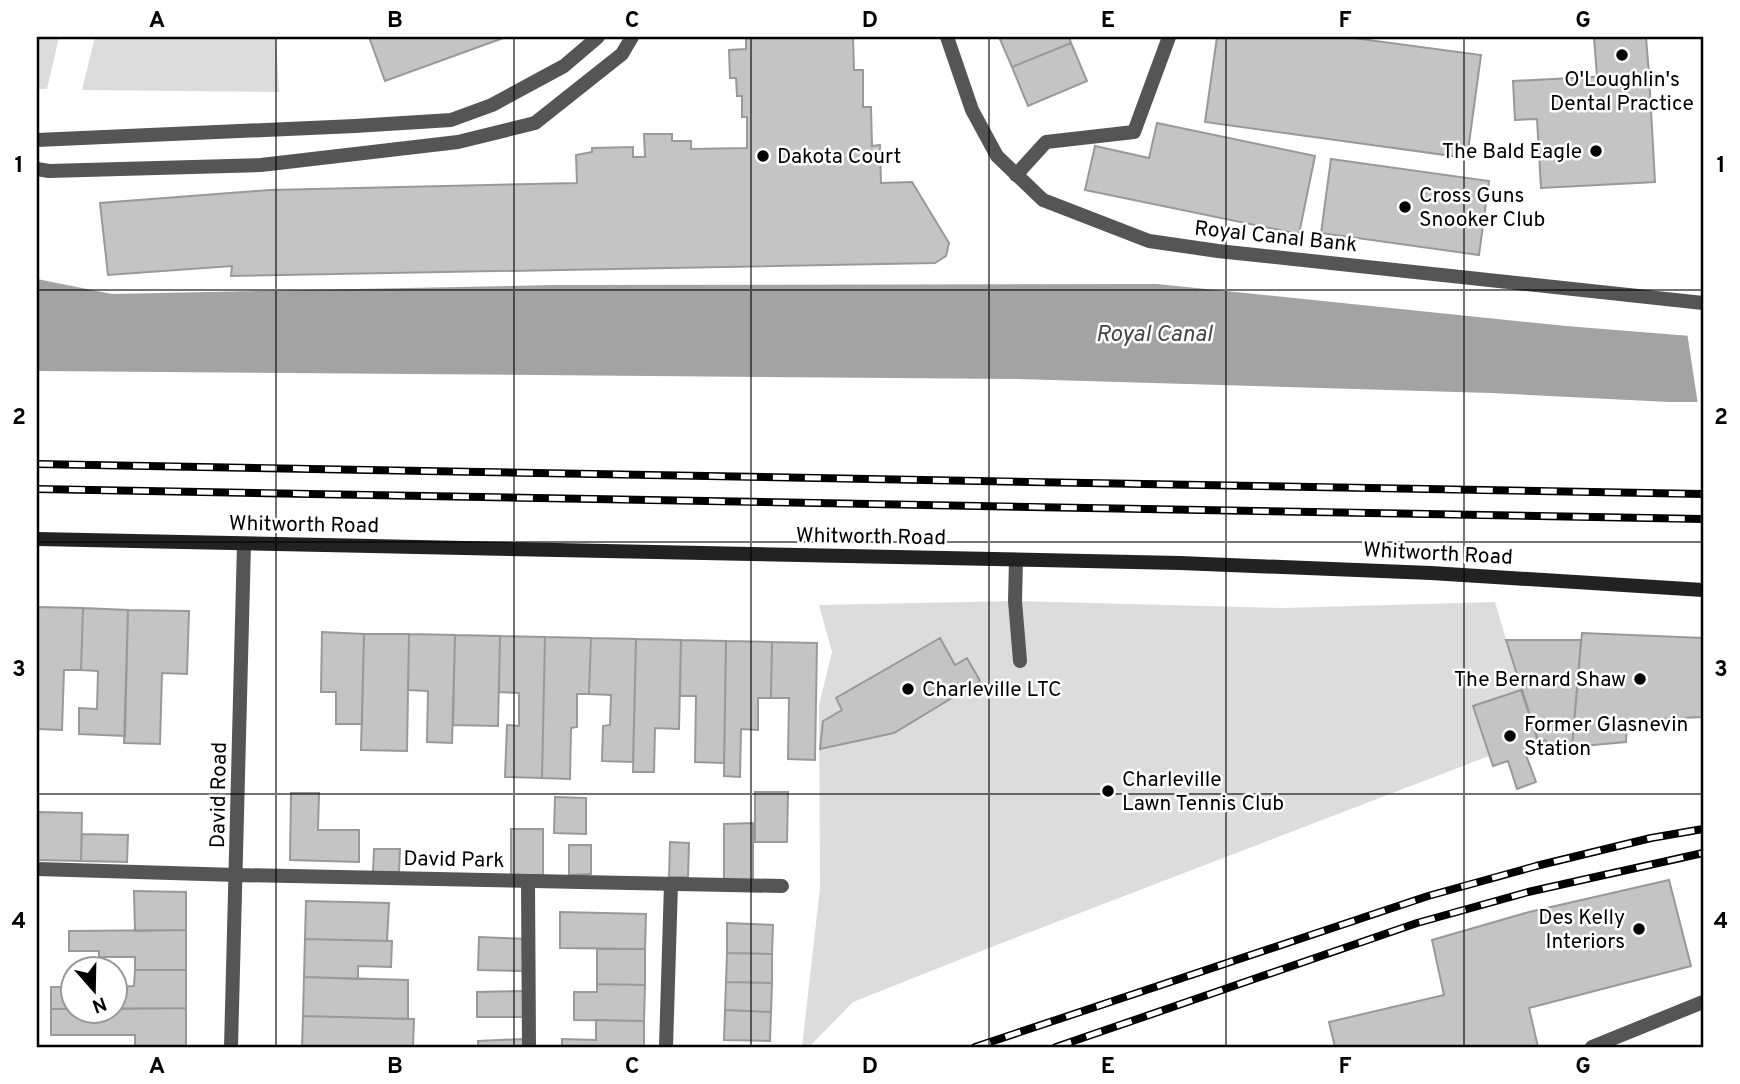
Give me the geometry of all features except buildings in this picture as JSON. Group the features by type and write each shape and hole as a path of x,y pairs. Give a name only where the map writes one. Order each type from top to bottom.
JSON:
{"street":[{"path":"37,139 452,120 492,105 564,66 598,37"},
{"path":"37,170 49,172 261,166 458,142 535,123 622,54 632,37"},
{"name":"Royal Canal Bank","path":"947,37 972,110 997,156 1042,200 1149,242 1703,303"},
{"path":"1016,175 1046,142 1134,132 1169,37"},
{"name":"Whitworth Road","path":"37,539 1016,560 1431,573 1703,590"},
{"name":"David Road","path":"231,1047 244,544"},
{"path":"1016,560 1015,601 1020,662"},
{"name":"David Park","path":"37,869 782,886"},
{"path":"528,881 529,1047"},
{"path":"667,1047 671,884"},
{"path":"1592,1047 1703,1003"}],"shaded area":[{"path":"37,37 59,37 47,89 37,89"},
{"path":"95,37 276,37 279,92 82,90"},
{"name":"Charleville Lawn Tennis Club","path":"1015,601 1283,608 1495,602 1521,690 1473,706 1489,756 853,1002 809,1047 802,1047 820,888 819,705 832,652 819,605"}],"water":[{"name":"Royal Canal","path":"37,279 112,294 554,285 1157,284 1566,326 1703,337 1703,402 1017,379 37,371"}],"pier":[{"path":"1687,332 1703,334 1703,405 1698,405"}],"railway":[{"path":"37,464 1703,494"},
{"path":"37,489 1703,519"},
{"path":"975,1047 1428,896 1536,866 1651,838 1703,829"},
{"path":"1056,1047 1417,923 1528,892 1703,853"}],"place":[{"name":"O'Loughlin's Dental Practice","path":"1622,55"},
{"name":"The Bald Eagle","path":"1596,151"},
{"name":"Dakota Court","path":"763,156"},
{"name":"Cross Guns Snooker Club","path":"1405,207"},
{"name":"The Bernard Shaw","path":"1640,679"},
{"name":"Charleville LTC","path":"908,689"},
{"name":"Former Glasnevin Station","path":"1510,736"},
{"name":"Charleville Lawn Tennis Club","path":"1108,791"},
{"name":"Des Kelly Interiors","path":"1639,929"}]}
